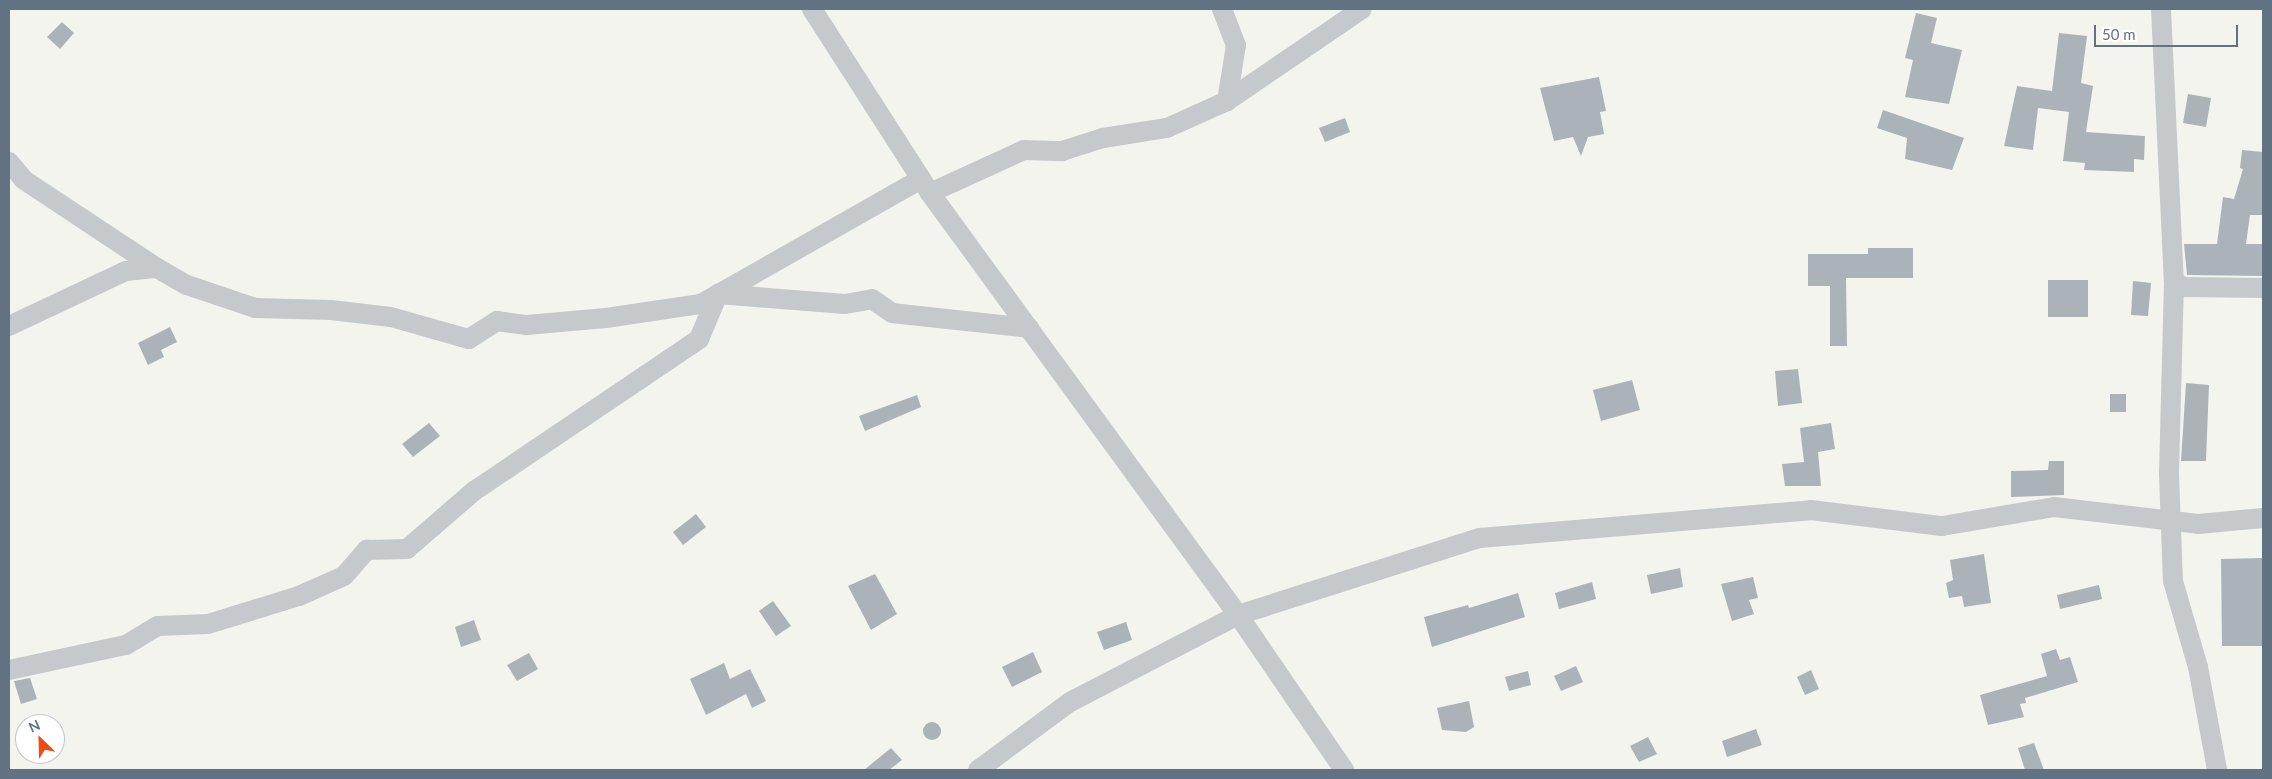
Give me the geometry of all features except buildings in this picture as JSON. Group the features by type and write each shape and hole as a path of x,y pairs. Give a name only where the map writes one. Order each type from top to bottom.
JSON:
{"street":[{"path":"812,9 926,186 1238,615 1344,770"},
{"path":"1222,9 1236,45 1226,101"},
{"path":"9,162 24,180 157,268 187,285 255,308 331,310 390,317 469,339 497,321 527,324 606,318 700,304 926,186 1024,150 1062,151 1103,138 1167,128 1226,101 1362,9"},
{"path":"2161,9 2174,282 2171,521 2173,581 2198,667 2217,770"},
{"path":"9,326 126,271 157,268"},
{"path":"2174,282 2184,287 2263,288"},
{"path":"718,294 845,304 872,299 892,313 1029,328"},
{"path":"9,670 126,645 158,626 208,624 299,596 344,576 368,550 407,549 474,491 699,339 718,294"},
{"path":"978,770 1070,702 1238,615 1480,538 1811,510 1942,526 2054,507 2198,524 2263,518"}]}
